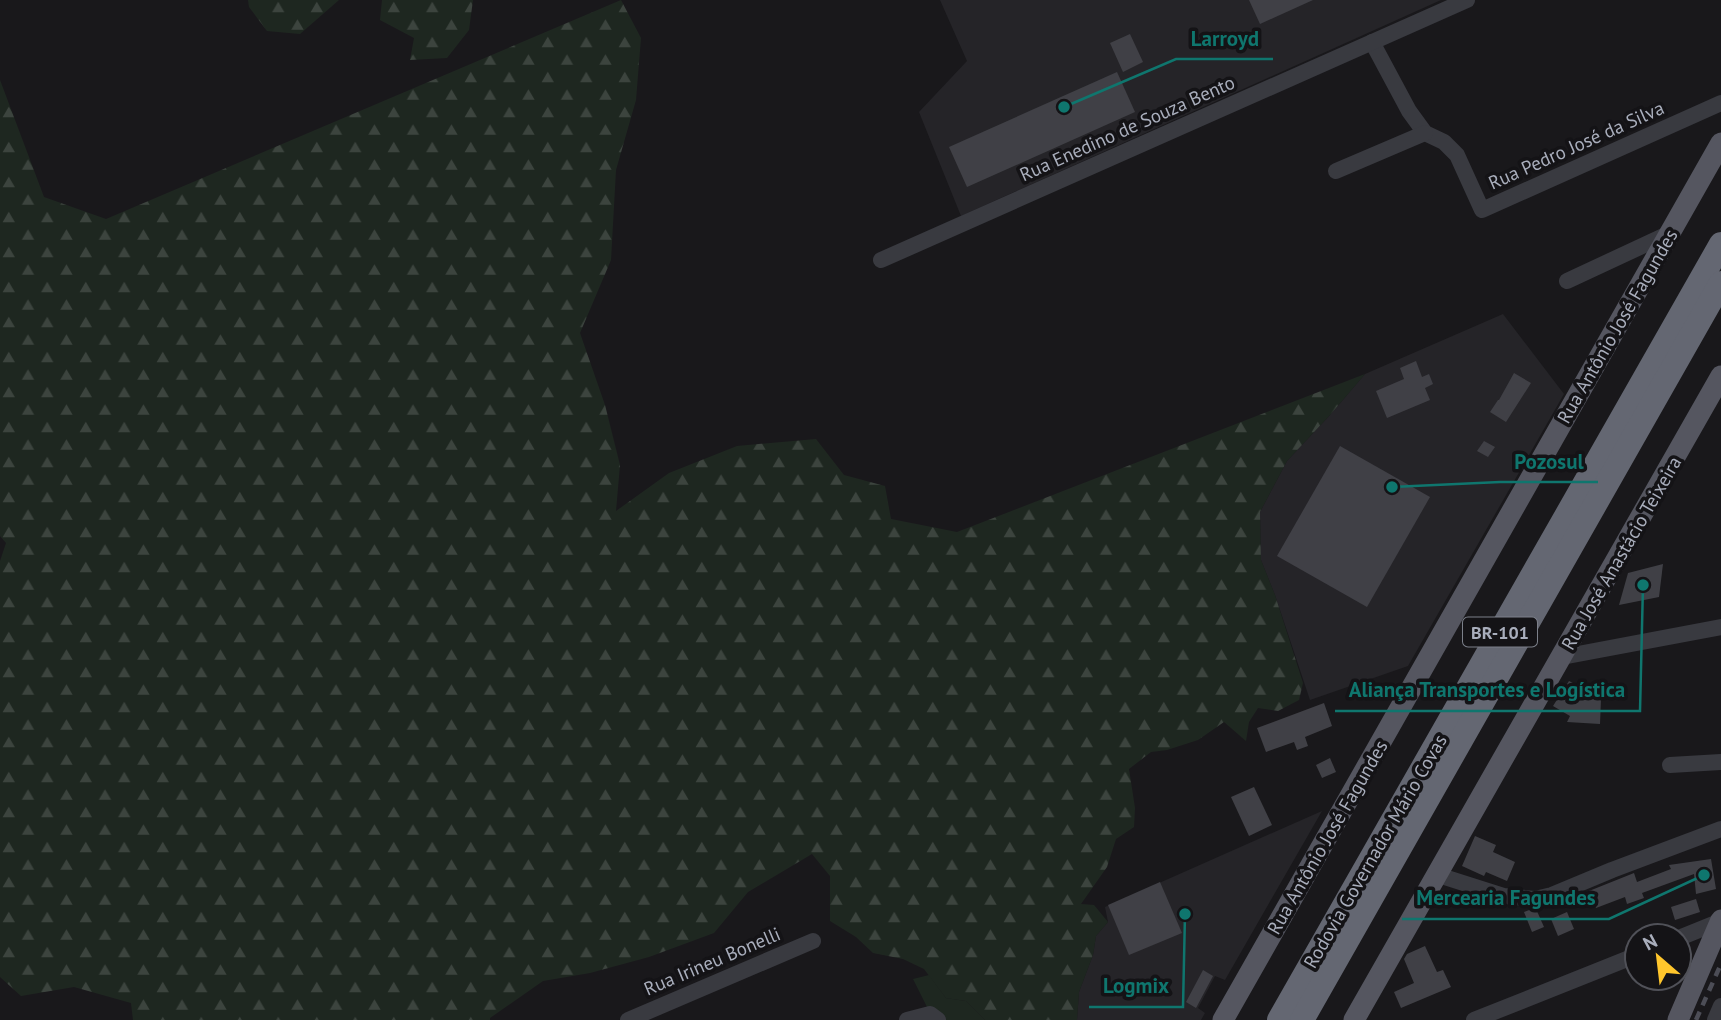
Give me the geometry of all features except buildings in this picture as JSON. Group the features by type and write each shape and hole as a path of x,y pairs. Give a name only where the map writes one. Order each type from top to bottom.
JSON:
{"highway":[{"name":"Rodovia Governador Mário Covas","path":"1279,1020 1721,244"},
{"name":"Rodovia Governador Mário Covas","path":"1302,1020 1721,283"}],"main road":[{"name":"Rua Antônio José Fagundes","path":"1223,1020 1721,143"},
{"name":"Rua José Anastácio Teixeira","path":"1354,1020 1721,376"},
{"path":"1678,1020 1721,920"}],"street":[{"name":"Rua Enedino de Souza Bento","path":"881,260 1466,0"},
{"name":"Rua Pedro José da Silva","path":"1372,42 1409,111 1425,133 1444,142 1457,155 1482,210 1721,103"},
{"path":"1336,171 1425,133"},
{"path":"1567,281 1670,233"},
{"path":"1562,657 1721,627"},
{"path":"1670,765 1721,762"},
{"path":"1438,874 1504,896 1535,899 1552,895 1721,829"},
{"path":"1693,932 1721,920"},
{"name":"Rua Irineu Bonelli","path":"628,1020 813,941"},
{"path":"1474,1020 1623,961"},
{"path":"1715,1020 1721,1006"},
{"path":"907,1020 934,1017"}],"shaded area":[{"path":"940,0 1441,0 961,216 919,112 967,61"},
{"path":"1503,314 1564,394 1408,666 1310,700 1261,560 1260,512 1287,461 1365,374"},
{"path":"1322,811 1225,980 1215,976 1198,1008 1205,1013 1201,1020 1077,1020 1079,992 1093,955 1096,936 1108,922 1105,907"}],"green space":[{"path":"248,0 339,0 300,34 267,31 249,7"},
{"path":"382,0 473,0 469,30 447,58 410,60 414,38 380,20"},
{"path":"621,0 641,38 636,100 616,170 611,260 580,333 605,405 620,465 616,511 669,473 737,446 816,439 844,475 885,486 891,519 957,532 1365,374 1287,461 1260,512 1261,560 1303,683 1299,700 1278,711 1258,708 1249,722 1246,741 1224,722 1198,740 1151,752 1129,769 1135,808 1134,827 1116,839 1107,867 1081,904 1094,905 1108,922 1096,936 1093,955 1079,992 1077,1020 985,1020 966,1001 946,998 924,969 903,959 873,953 856,937 830,921 830,876 812,854 748,892 714,933 649,957 590,973 543,981 490,1020 133,1020 131,1003 74,987 21,996 0,977 0,561 6,543 0,536 0,80 44,197 106,219"},
{"path":"929,975 946,998 966,1001 985,1020 945,1020 939,1011 927,1007 913,979"}],"railway":[{"path":"1696,1020 1721,964"}],"place":[{"name":"Larroyd","path":"1064,107"},
{"name":"Pozosul","path":"1392,487"},
{"name":"Aliança Transportes e Logística","path":"1643,585"},
{"name":"Mercearia Fagundes","path":"1704,875"},
{"name":"Logmix","path":"1185,914"}]}
